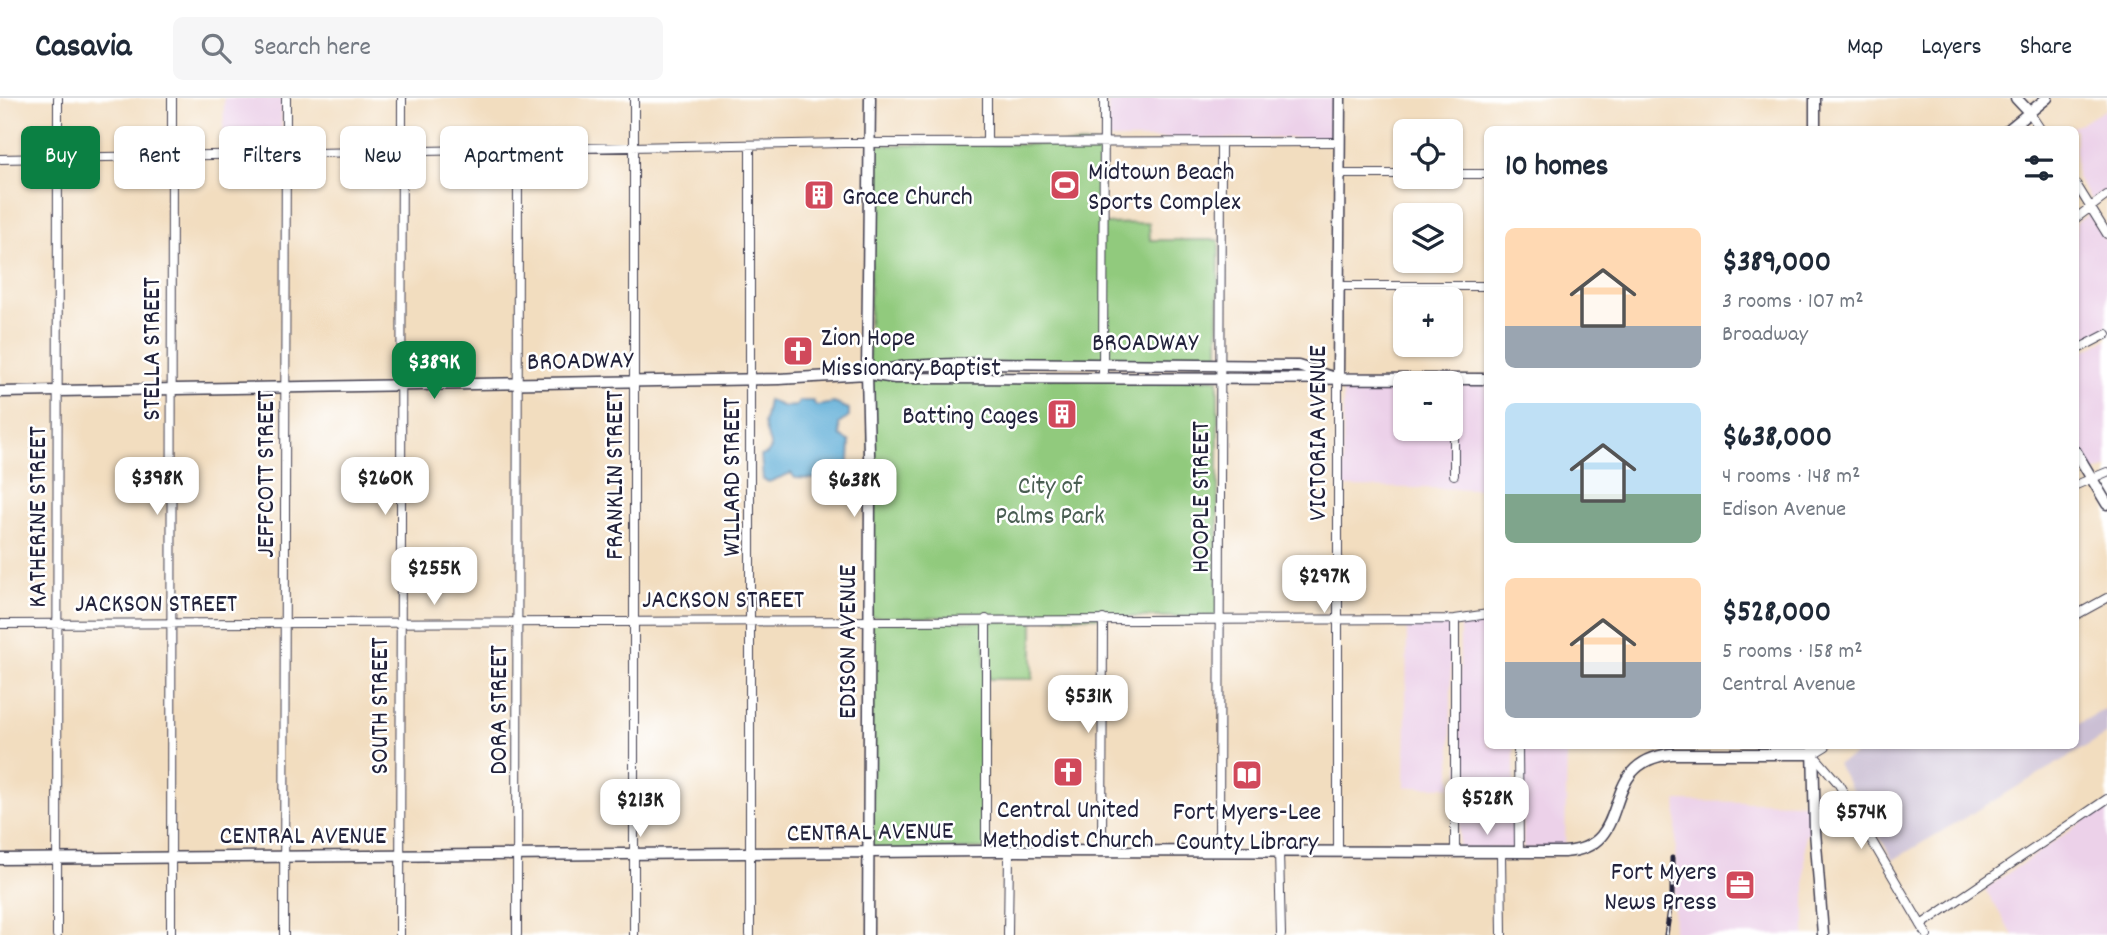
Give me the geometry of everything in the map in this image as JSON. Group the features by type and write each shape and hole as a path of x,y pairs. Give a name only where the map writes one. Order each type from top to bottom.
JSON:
{"street":[{"name":"KATHERINE STREET","path":"58,98 58,126"},
{"name":"STELLA STREET","path":"172,98 172,126"},
{"name":"JEFFCOTT STREET","path":"286,98 286,126"},
{"name":"SOUTH STREET","path":"402,98 403,126"},
{"name":"FRANKLIN STREET","path":"634,98 634,935"},
{"name":"EDISON AVENUE","path":"868,935 867,374 870,98"},
{"path":"987,98 987,142"},
{"path":"1103,379 1104,98"},
{"name":"VICTORIA AVENUE","path":"1338,851 1340,98"},
{"path":"1815,98 1815,126"},
{"path":"2017,98 2038,126"},
{"path":"2013,126 2047,98"},
{"path":"588,148 987,142 1339,142"},
{"name":"HOOPLE STREET","path":"1219,851 1220,144"},
{"name":"WILLARD STREET","path":"750,145 750,935"},
{"path":"0,159 21,159"},
{"path":"1340,174 1393,174"},
{"path":"1463,174 1484,174"},
{"name":"KATHERINE STREET","path":"57,935 58,189"},
{"name":"STELLA STREET","path":"171,935 172,189"},
{"name":"JEFFCOTT STREET","path":"285,935 286,189"},
{"name":"SOUTH STREET","path":"400,935 399,621 403,189"},
{"name":"DORA STREET","path":"517,935 518,189"},
{"path":"2079,189 2107,234"},
{"path":"2079,216 2107,195"},
{"path":"1339,286 1484,286"},
{"path":"2079,348 2107,334"},
{"name":"BROADWAY","path":"0,392 751,380 867,374 904,366 1103,364 1298,366 1338,379"},
{"name":"BROADWAY","path":"867,374 895,378 1393,379"},
{"name":"BROADWAY","path":"1463,379 1484,379"},
{"path":"1454,441 1454,475"},
{"path":"2079,457 2107,504"},
{"path":"2079,484 2107,472"},
{"path":"2079,613 2107,598"},
{"name":"JACKSON STREET","path":"0,624 751,619 1455,619 1484,615"},
{"path":"986,619 986,851"},
{"path":"1102,851 1103,619"},
{"path":"1455,619 1455,852"},
{"path":"1518,749 1519,853"},
{"path":"1813,750 1838,783 1927,935"},
{"path":"1813,750 1818,891 1823,935"},
{"name":"CENTRAL AVENUE","path":"0,859 986,851 1574,852 1593,844 1611,822 1623,781 1643,762 1671,754 1813,750"},
{"path":"1921,925 2107,799"},
{"path":"1815,831 1829,807 1838,804 1851,807"},
{"path":"1279,851 1281,935"},
{"path":"1008,935 1009,852"},
{"path":"1501,853 1502,935"},
{"path":"1816,935 1818,891"}],"shaded area":[{"path":"224,98 282,98 281,126 223,126"},
{"path":"1108,98 1335,98 1335,138 1108,139"},
{"path":"2107,109 2107,190 2091,200 2079,181 2079,126 2076,126"},
{"path":"2089,214 2107,242 2107,330 2079,344 2079,221"},
{"path":"2107,339 2107,468 2094,473 2079,448 2079,353"},
{"path":"1343,383 1393,383 1393,441 1463,441 1463,383 1484,383 1484,489 1343,487"},
{"path":"1484,619 1484,749 1514,749 1514,849 1459,848 1460,626"},
{"path":"1407,623 1451,625 1451,787 1405,787"},
{"path":"2107,708 2107,734 1893,860 1837,764 1865,749 2079,749 2079,723"},
{"path":"1523,749 1567,749 1565,848 1523,849"},
{"name":"Fort Myers News Press","path":"1677,801 1810,803 1810,831 1805,835 1805,935 1673,935"},
{"path":"2107,805 2107,935 2013,935 1985,889"}],"green space":[{"path":"1102,144 1102,224 1149,223 1150,240 1219,240 1218,361 906,364 868,372 873,145"},
{"name":"City of Palms Park","path":"869,376 1218,379 1218,617 871,617"},
{"path":"871,621 985,621 985,849 870,851"},
{"path":"989,621 1033,621 1033,679 989,679"}],"water":[{"path":"768,400 784,407 796,406 800,401 813,401 816,406 834,403 849,409 849,416 839,424 840,436 850,442 848,478 829,478 824,473 814,479 795,478 791,473 769,482 763,480 761,456 767,454 771,448 764,424"}],"railway":[{"path":"1666,935 1672,896 1672,858"}],"place":[{"name":"Midtown Beach Sports Complex","path":"1065,185"},
{"name":"Grace Church","path":"819,195"},
{"name":"Zion Hope Missionary Baptist","path":"798,351"},
{"name":"Batting Cages","path":"1062,414"},
{"name":"Central United Methodist Church","path":"1068,772"},
{"name":"Fort Myers-Lee County Library","path":"1247,775"},
{"name":"Fort Myers News Press","path":"1740,885"}]}
